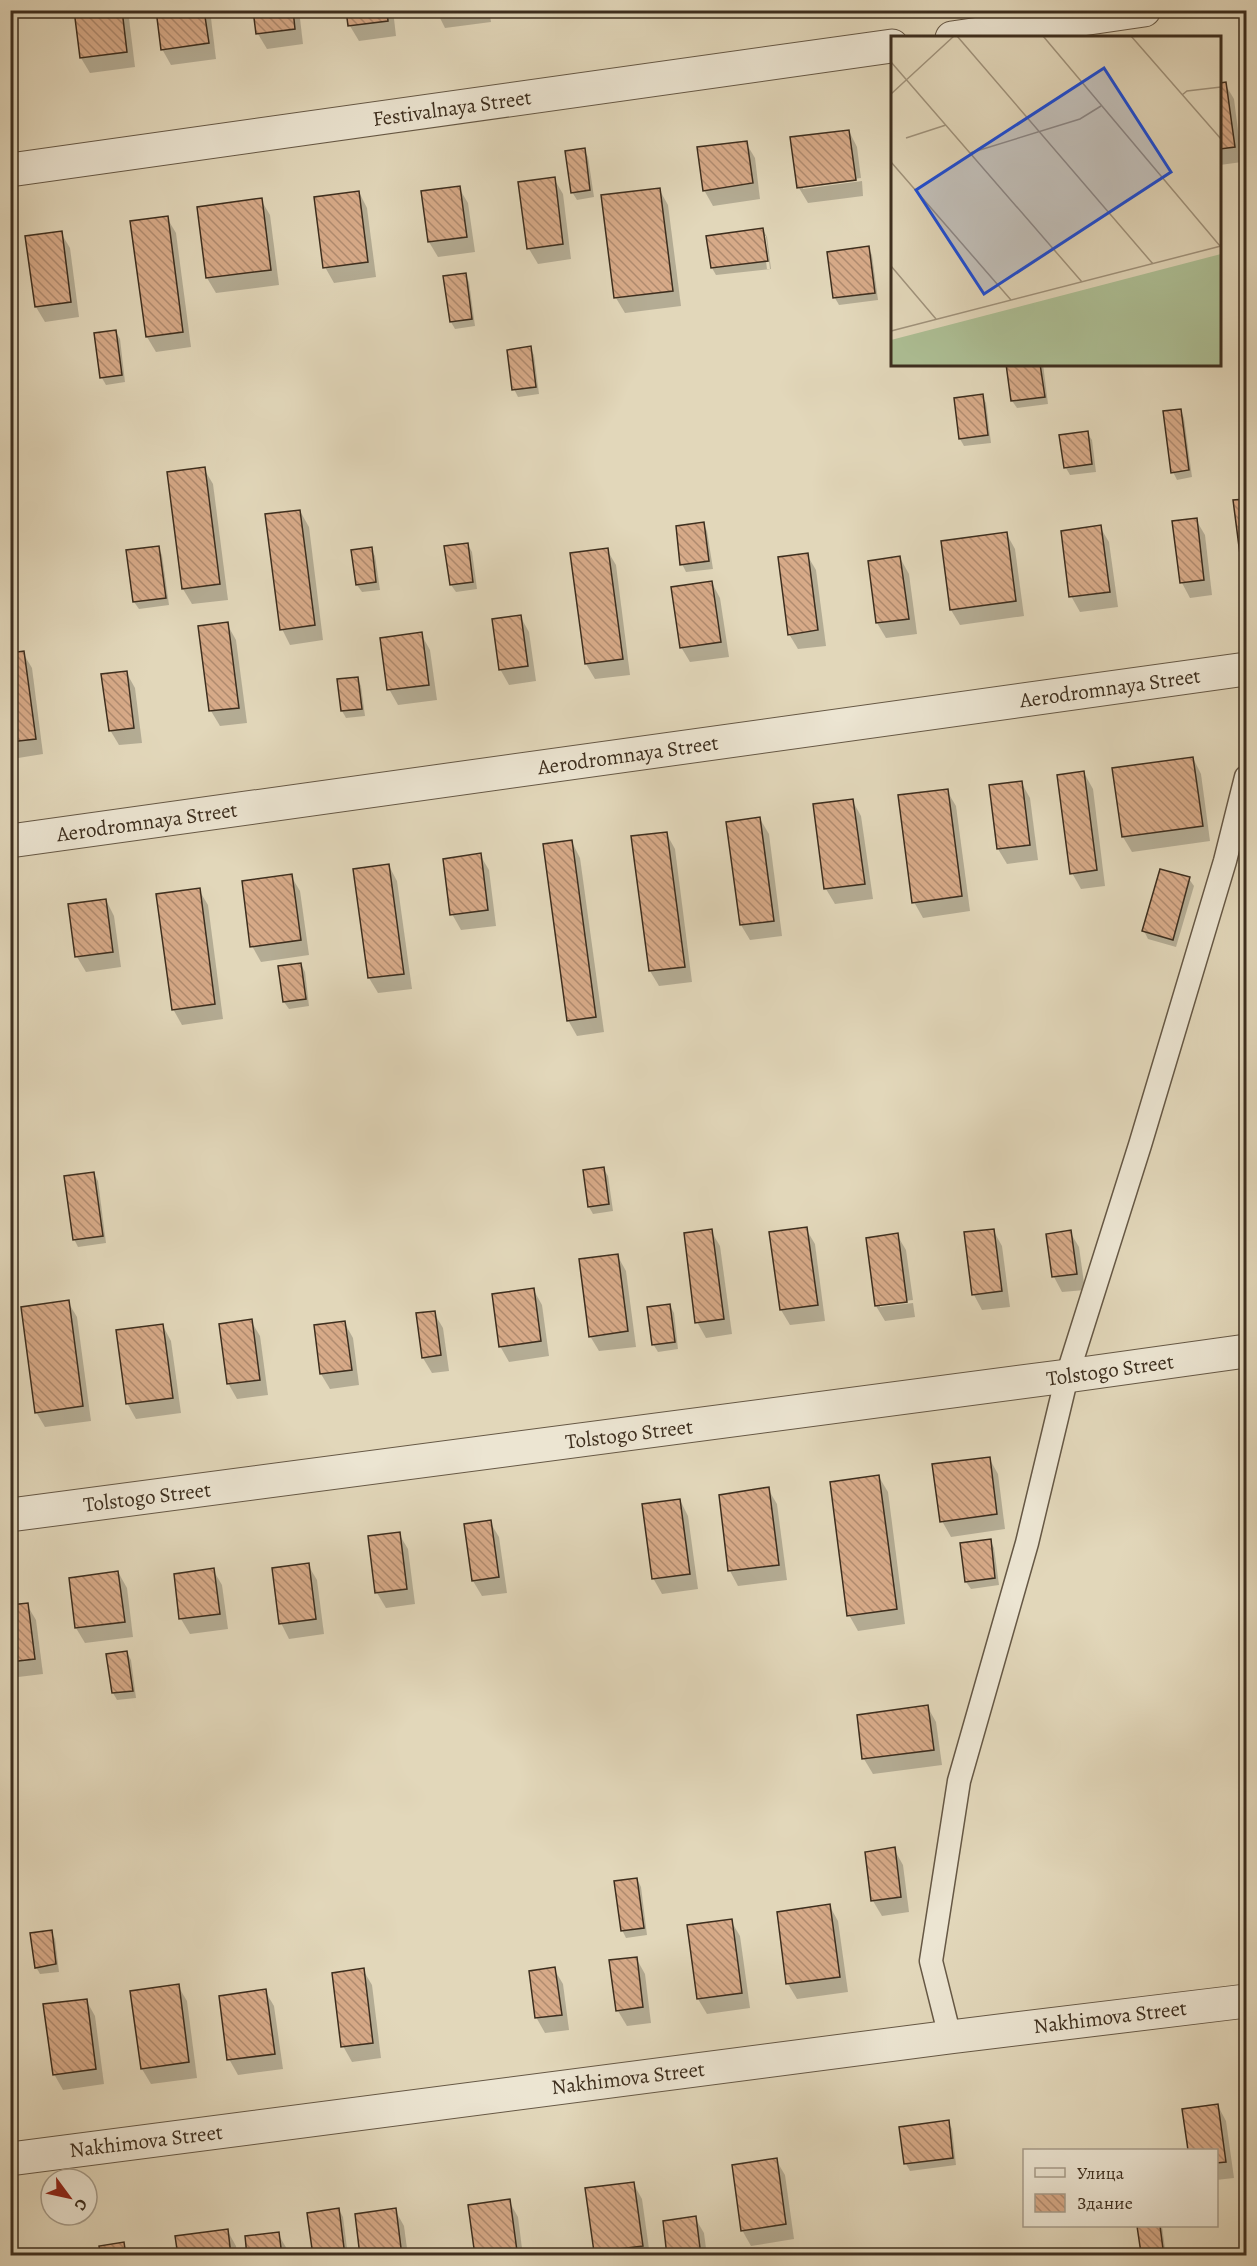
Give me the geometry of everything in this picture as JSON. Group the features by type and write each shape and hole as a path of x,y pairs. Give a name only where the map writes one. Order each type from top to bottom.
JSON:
{"street":[{"path":"966,36 1144,10"},
{"name":"Festivalnaya Street","path":"10,170 891,46"},
{"name":"Aerodromnaya Street","path":"10,841 1246,669"},
{"name":"Tolstogo Street","path":"10,1515 1068,1377 1246,1351"},
{"name":"Nakhimova Street","path":"10,2159 950,2037 1246,2001"}],"lane":[{"path":"950,2037 931,1961 959,1781 1027,1543 1068,1377 1225,861 1246,777"}],"building":[{"path":"74,10 122,10 127,52 80,58"},
{"path":"156,10 204,10 209,43 161,50"},
{"path":"253,10 293,10 295,29 256,34"},
{"path":"346,10 387,10 388,21 348,26"},
{"path":"434,10 458,10 435,14"},
{"path":"1226,82 1235,147 1221,149 1221,83"},
{"path":"849,130 856,180 797,188 790,137"},
{"path":"747,141 753,183 703,191 697,147"},
{"path":"585,148 590,190 571,193 565,151"},
{"path":"555,177 563,244 527,249 518,182"},
{"path":"460,186 467,237 428,242 421,191"},
{"path":"660,188 673,291 614,298 601,195"},
{"path":"359,191 368,262 323,268 314,197"},
{"path":"262,198 271,270 206,278 197,207"},
{"path":"168,216 183,332 146,337 130,221"},
{"path":"763,228 768,261 711,268 706,236"},
{"path":"62,231 71,302 35,307 25,236"},
{"path":"869,246 875,293 833,298 827,252"},
{"path":"466,273 472,319 450,322 443,276"},
{"path":"116,330 122,375 100,378 94,333"},
{"path":"531,346 536,387 512,390 507,350"},
{"path":"1006,366 1040,366 1045,397 1011,401"},
{"path":"983,394 988,435 959,439 954,398"},
{"path":"1181,409 1189,470 1171,473 1163,411"},
{"path":"1088,431 1092,464 1064,468 1059,435"},
{"path":"205,467 220,584 182,589 167,472"},
{"path":"1246,499 1246,569 1242,570 1233,500"},
{"path":"300,510 315,625 280,630 265,514"},
{"path":"1197,518 1204,580 1180,583 1172,521"},
{"path":"704,522 709,561 680,565 676,526"},
{"path":"1101,525 1110,592 1069,597 1061,531"},
{"path":"1007,532 1016,601 950,610 941,541"},
{"path":"468,543 473,582 450,585 444,546"},
{"path":"159,546 166,598 133,602 126,550"},
{"path":"372,547 376,582 356,585 351,550"},
{"path":"608,548 623,659 585,664 570,553"},
{"path":"808,553 818,630 788,635 778,557"},
{"path":"900,556 909,619 876,623 868,561"},
{"path":"712,581 721,642 680,648 671,587"},
{"path":"521,615 528,666 499,670 492,619"},
{"path":"228,622 239,708 209,711 198,626"},
{"path":"422,632 429,685 387,690 380,638"},
{"path":"24,651 36,739 10,742 10,653"},
{"path":"127,671 134,728 109,731 101,674"},
{"path":"358,677 362,709 341,711 337,679"},
{"path":"1193,757 1203,826 1122,837 1112,768"},
{"path":"1084,771 1097,870 1070,874 1057,775"},
{"path":"1022,781 1030,845 997,849 989,785"},
{"path":"948,789 962,896 912,903 898,795"},
{"path":"853,799 865,884 824,889 813,804"},
{"path":"760,817 774,921 740,925 726,822"},
{"path":"667,832 685,967 649,971 631,836"},
{"path":"572,840 596,1017 567,1021 543,844"},
{"path":"481,853 488,910 450,915 443,859"},
{"path":"389,864 404,974 368,978 353,869"},
{"path":"1160,869 1190,877 1173,940 1142,931"},
{"path":"292,874 301,940 250,947 242,881"},
{"path":"200,888 215,1004 172,1010 156,894"},
{"path":"106,899 113,952 75,957 68,904"},
{"path":"301,963 306,999 283,1002 278,966"},
{"path":"604,1167 609,1204 588,1207 583,1170"},
{"path":"94,1172 103,1236 73,1240 64,1176"},
{"path":"807,1227 818,1305 780,1310 769,1232"},
{"path":"712,1229 724,1319 695,1323 684,1233"},
{"path":"994,1229 1002,1291 972,1295 964,1232"},
{"path":"1071,1230 1077,1274 1052,1277 1046,1234"},
{"path":"898,1233 907,1302 875,1306 866,1238"},
{"path":"618,1254 628,1331 589,1337 579,1259"},
{"path":"534,1288 541,1341 499,1347 492,1294"},
{"path":"69,1300 83,1406 35,1413 21,1307"},
{"path":"670,1304 675,1342 652,1345 647,1307"},
{"path":"435,1311 441,1355 422,1358 416,1313"},
{"path":"252,1319 260,1380 227,1384 219,1324"},
{"path":"345,1321 352,1370 320,1374 314,1325"},
{"path":"163,1324 173,1398 126,1404 116,1330"},
{"path":"990,1457 997,1514 940,1522 932,1464"},
{"path":"879,1475 897,1609 847,1616 830,1482"},
{"path":"769,1487 779,1565 728,1571 719,1495"},
{"path":"680,1499 690,1574 652,1579 642,1504"},
{"path":"491,1520 499,1577 472,1581 464,1524"},
{"path":"400,1532 407,1589 375,1593 368,1536"},
{"path":"991,1539 995,1578 965,1582 960,1543"},
{"path":"309,1563 316,1619 279,1624 272,1568"},
{"path":"214,1568 220,1614 179,1619 174,1574"},
{"path":"118,1571 125,1622 75,1628 69,1578"},
{"path":"28,1603 35,1659 10,1662 10,1605"},
{"path":"127,1651 133,1691 112,1693 106,1654"},
{"path":"928,1705 934,1750 862,1759 857,1715"},
{"path":"895,1847 901,1897 871,1901 865,1852"},
{"path":"637,1878 644,1928 621,1931 614,1881"},
{"path":"830,1904 840,1977 786,1984 777,1912"},
{"path":"732,1919 742,1993 697,1999 687,1925"},
{"path":"52,1930 56,1964 35,1968 30,1933"},
{"path":"637,1957 643,2007 616,2011 609,1960"},
{"path":"555,1967 562,2015 535,2018 529,1971"},
{"path":"364,1968 373,2043 341,2047 332,1973"},
{"path":"179,1984 189,2062 141,2069 130,1991"},
{"path":"266,1989 275,2054 227,2060 219,1996"},
{"path":"87,1999 96,2069 53,2075 43,2004"},
{"path":"1218,2104 1226,2162 1218,2163 1218,2149 1188,2149 1182,2109"},
{"path":"949,2120 953,2158 904,2164 899,2127"},
{"path":"777,2158 786,2224 741,2231 732,2165"},
{"path":"634,2182 643,2246 594,2252 585,2188"},
{"path":"510,2199 517,2251 475,2256 468,2205"},
{"path":"339,2208 345,2256 313,2256 307,2213"},
{"path":"396,2208 402,2256 360,2256 355,2214"},
{"path":"696,2216 701,2256 667,2256 663,2221"},
{"path":"1137,2227 1160,2227 1163,2249 1141,2253"},
{"path":"228,2229 231,2256 178,2256 175,2236"},
{"path":"279,2232 282,2256 247,2256 245,2236"},
{"path":"124,2242 126,2256 101,2256 99,2246"}]}
